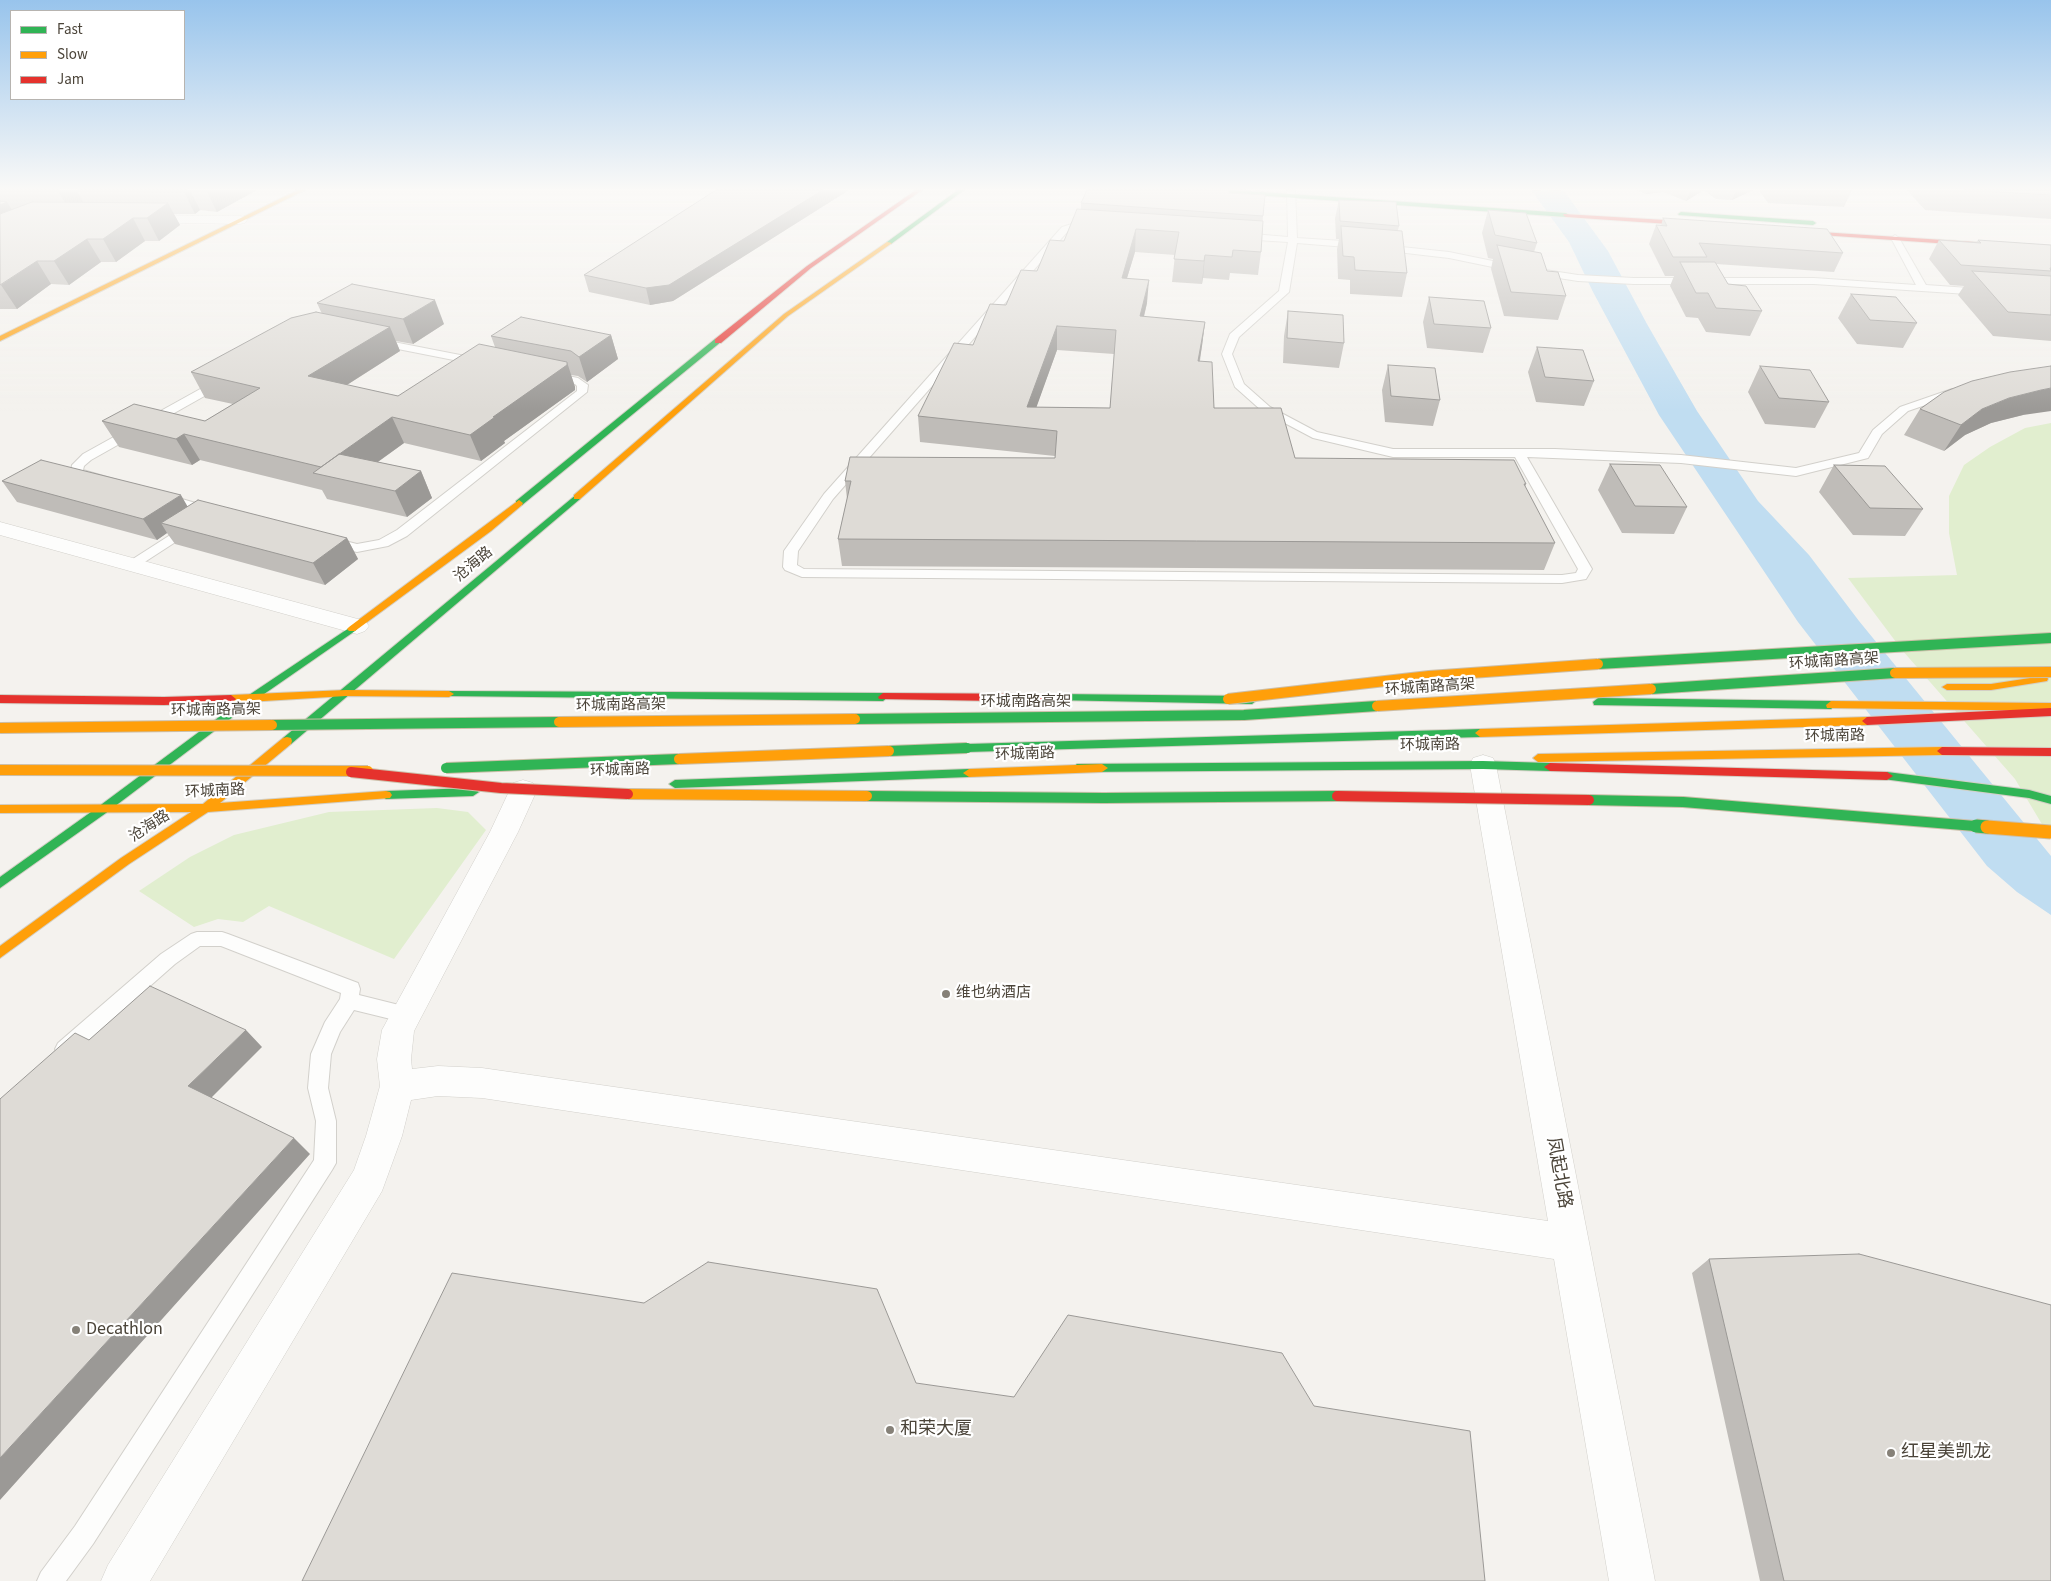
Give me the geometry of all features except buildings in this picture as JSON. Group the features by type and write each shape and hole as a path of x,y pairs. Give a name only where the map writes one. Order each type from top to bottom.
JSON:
{"main road":[{"path":"0,339 152,264"},
{"name":"沧海路","path":"0,883 102,810 250,699 357,626 488,528 814,264"},
{"name":"沧海路","path":"0,953 124,861 206,808 346,693 589,487 786,315 861,264"},
{"path":"1060,717 1429,676 1721,656 2051,638"},
{"name":"环城南路高架","path":"0,728 1244,715 1894,673 2051,672"},
{"path":"1932,688 1991,687 2051,678"},
{"path":"1053,699 1829,689"},
{"path":"0,699 164,702 346,693 2051,707"},
{"path":"0,770 351,772 967,748 1802,725 2051,712"},
{"name":"环城南路","path":"0,808 102,810 206,808 370,796 1077,768 1875,751 2051,752"},
{"path":"1077,768 1483,765 1897,776 2029,794 2051,800"},
{"path":"351,772 502,788 598,794 1104,798 1409,796 1683,802 2051,832"}],"street":[{"path":"0,528 357,626"},
{"name":"凤起北路","path":"1483,765 1632,1581"},
{"path":"124,1581 369,1179 384,1136 397,1086 394,1059 398,1030 504,832 523,790"},
{"path":"397,1086 438,1080 482,1083 1571,1243"}],"lane":[{"path":"1034,264 828,497 791,551 790,567 802,572 822,573 1562,579 1581,576 1585,570 1519,453"},
{"path":"1289,264 1284,292 1234,336 1227,354 1239,385 1266,409 1312,435 1393,453 1519,453 1681,459 1796,472 1864,455 1877,432 1904,409 1961,390 1970,389"},
{"path":"1494,264 1578,278 1814,281 1991,292"},
{"path":"1909,264 1922,287"},
{"path":"132,564 212,512 357,548 383,543 402,533 574,399 582,392 583,385 578,381 327,332 311,334 88,457 78,465 77,472 212,512"},
{"path":"50,1581 84,1534 325,1163 326,1121 318,1088 321,1054 332,1028 349,1001 351,989 222,939 197,939 168,959 51,1061"},
{"path":"349,1001 407,1015"}],"green space":[{"path":"2051,423 2051,832 2046,831 2015,779 1902,650 1848,578 1957,575 1949,533 1949,496 1964,465 1990,447 2025,428"},
{"path":"437,808 468,812 486,830 394,959 269,906 243,922 218,919 194,927 139,891 190,857 234,835 329,812"}],"water":[{"path":"1579,264 1615,264 1697,411 1758,501 1809,555 1859,621 2051,856 2051,915 2017,892 1987,866 1798,622 1659,415"}],"traffic: fast":[{"path":"519,503 718,341"},
{"path":"287,741 577,497"},
{"path":"0,883 102,810 250,699 352,629"},
{"path":"1598,664 2051,638"},
{"path":"1651,689 1895,673"},
{"path":"449,694 883,697"},
{"path":"1055,698 1252,700"},
{"path":"1598,702 1831,705"},
{"path":"855,719 1244,715 1377,706"},
{"path":"272,725 559,722"},
{"path":"967,748 1480,733"},
{"path":"889,751 967,748"},
{"path":"446,768 679,759"},
{"path":"1077,768 1483,765 1550,767"},
{"path":"675,784 969,773"},
{"path":"1887,776 2029,794 2051,800"},
{"path":"386,795 473,792"},
{"path":"867,796 1104,798 1337,796"},
{"path":"1589,800 1683,802 1987,827"}],"traffic: slow":[{"path":"0,339 152,264"},
{"path":"577,497 786,315 859,264"},
{"path":"352,629 488,529 519,503"},
{"path":"1228,699 1429,676 1598,664"},
{"path":"1895,673 2051,672"},
{"path":"1947,687 1991,687 2043,679"},
{"path":"1377,706 1651,689"},
{"path":"231,699 346,693 449,694"},
{"path":"1831,705 2051,707"},
{"path":"559,722 855,719"},
{"path":"1480,733 1867,721"},
{"path":"0,728 272,725"},
{"path":"0,953 125,861 206,808 287,741"},
{"path":"679,759 889,751"},
{"path":"1538,758 1942,751"},
{"path":"969,773 1102,768"},
{"path":"0,770 368,771"},
{"path":"628,794 867,796"},
{"path":"0,809 206,808 386,795"},
{"path":"1987,827 2051,832"}],"traffic: jam":[{"path":"718,341 814,264"},
{"path":"883,697 1055,698"},
{"path":"0,699 164,701 231,699"},
{"path":"1867,721 2051,712"},
{"path":"1942,751 2051,752"},
{"path":"1550,767 1887,776"},
{"path":"351,772 501,788 628,794"},
{"path":"1337,796 1589,800"}],"place":[{"name":"维也纳酒店","path":"946,994"},
{"name":"Decathlon","path":"76,1330"},
{"name":"和荣大厦","path":"890,1430"},
{"name":"红星美凯龙","path":"1891,1453"}]}
